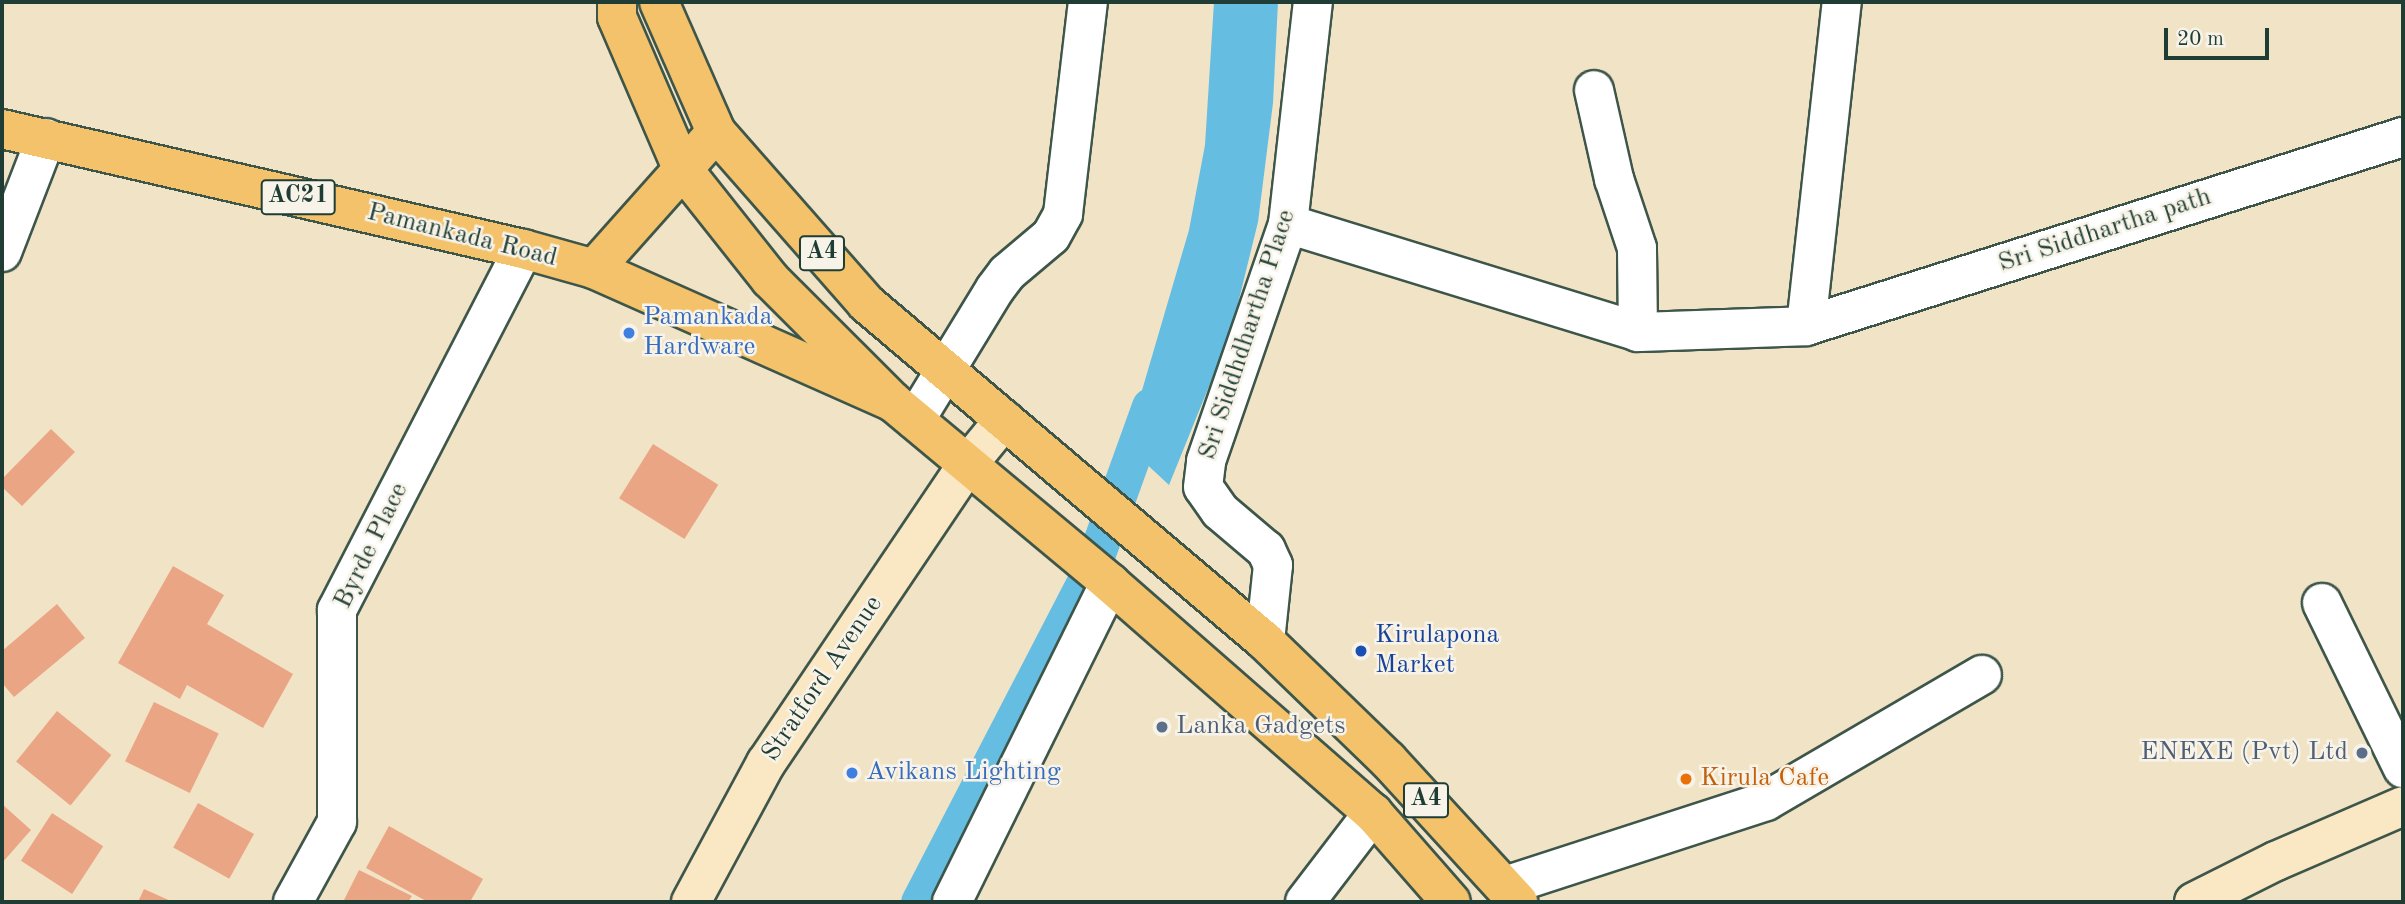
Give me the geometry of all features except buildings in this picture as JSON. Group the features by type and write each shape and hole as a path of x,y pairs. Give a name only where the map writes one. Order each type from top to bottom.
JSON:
{"main road":[{"name":"A4","path":"617,2 617,17 682,168 770,279 904,411 1110,583 1373,813 1451,902"},
{"name":"A4","path":"659,2 716,132 866,303 1265,641 1388,760 1511,894"},
{"name":"Pamankada Road","path":"2,129 523,249 594,269 904,411"},
{"name":"Pamankada Road","path":"594,269 716,132"},
{"name":"Stratford Avenue","path":"691,902 766,763 968,464 1004,420"},
{"path":"2194,902 2276,861 2403,806"}],"street":[{"path":"904,411 947,371 1007,272 1051,236 1063,214 1088,2"},
{"name":"Sri Siddhdhartha Place","path":"1265,641 1273,565 1266,550 1220,511 1203,487 1206,461 1288,224 1313,2"},
{"path":"1806,326 1843,2"},
{"path":"1594,90 1614,179 1637,248 1637,332"},
{"name":"Sri Siddhartha path","path":"1288,224 1637,332 1806,326 2403,137"},
{"path":"2,252 46,138"},
{"name":"Byrde Place","path":"293,902 337,822 337,610 523,249"},
{"path":"952,902 1110,583"},
{"path":"2322,603 2403,768"},
{"path":"1511,894 1766,801 1982,675"},
{"path":"1305,902 1373,813"}],"water":[{"path":"1214,2 1278,2 1273,103 1258,222 1231,332 1169,485 1126,445 1189,230 1205,145"}],"waterway":[{"path":"919,902 1091,570 1150,406"}],"place":[{"name":"Pamankada Hardware","path":"629,333"},
{"name":"Kirulapona Market","path":"1361,651"},
{"name":"Lanka Gadgets","path":"1162,727"},
{"name":"ENEXE (Pvt) Ltd","path":"2362,753"},
{"name":"Avikans Lighting","path":"852,773"},
{"name":"Kirula Cafe","path":"1686,779"}]}
